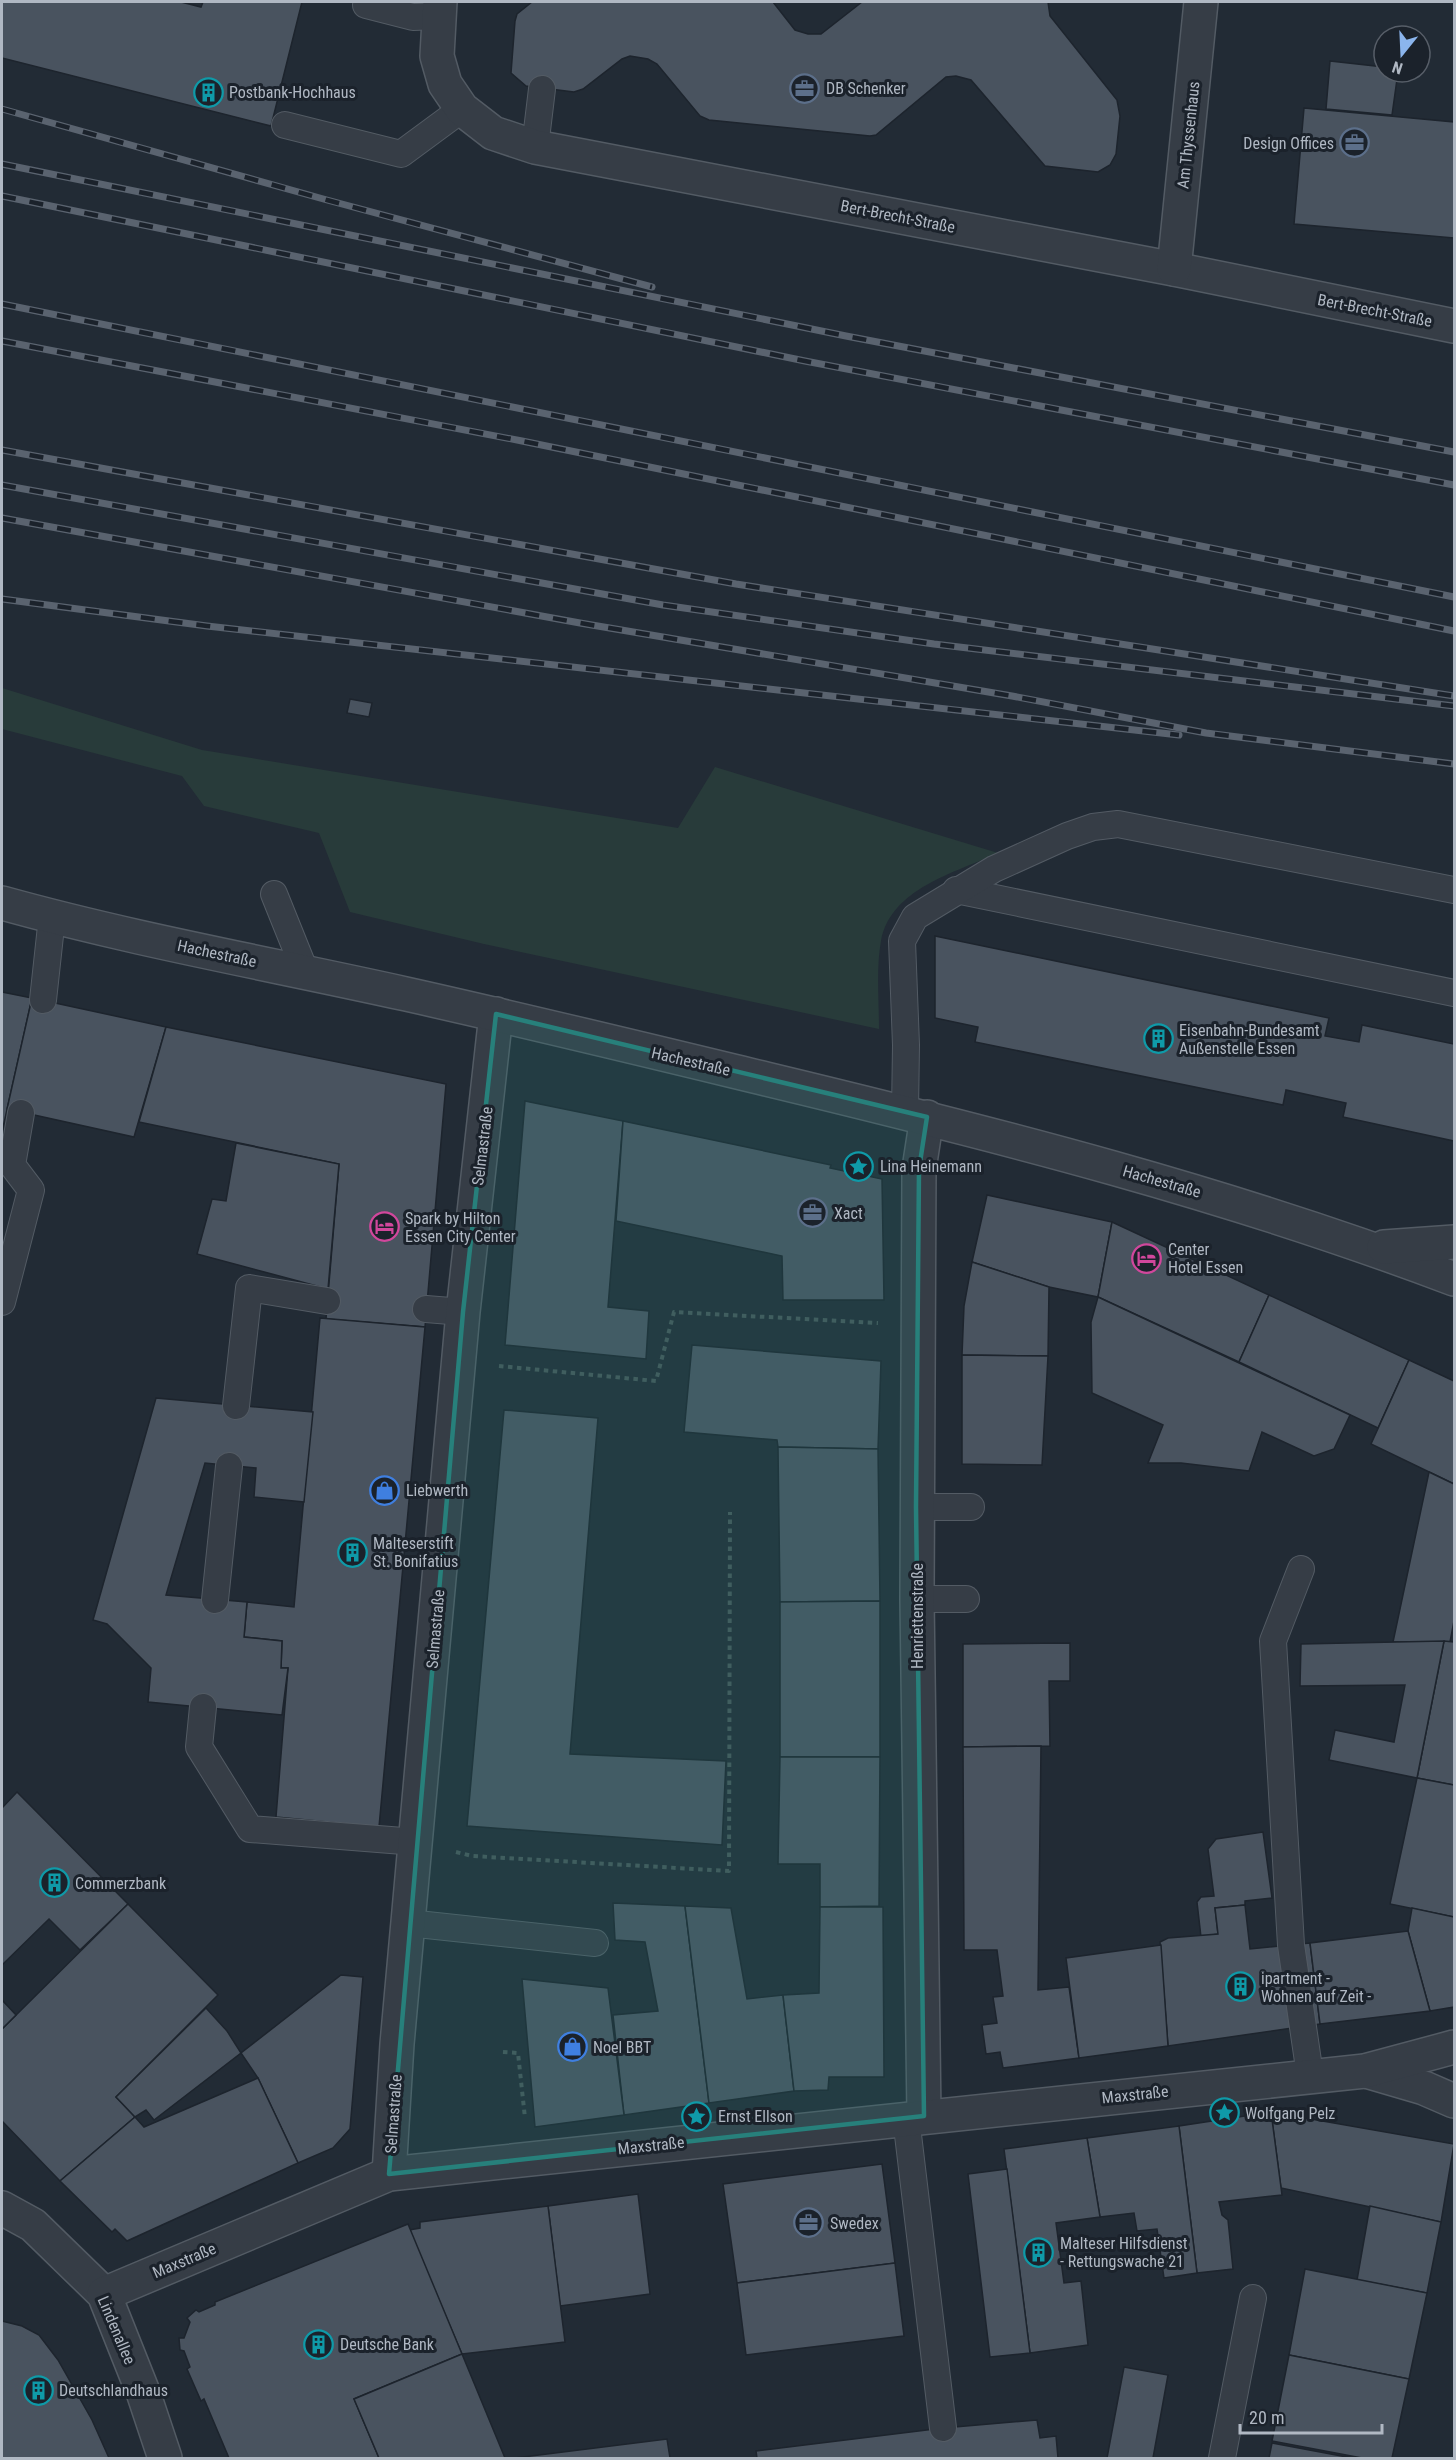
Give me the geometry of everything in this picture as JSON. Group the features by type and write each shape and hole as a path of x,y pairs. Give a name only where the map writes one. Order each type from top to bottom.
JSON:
{"street":[{"name":"Am Thyssenhaus","path":"1174,269 1202,2"},
{"name":"Bert-Brecht-Straße","path":"439,9 437,56 445,84 462,109 493,133 535,147 1174,269 1455,326"},
{"name":"Hachestraße","path":"2,903 52,917 496,1014 916,1114 1156,1179 1373,1248 1455,1279"},
{"name":"Selmastraße","path":"389,2174 408,1923 459,1362 496,1014"},
{"name":"Henriettenstraße","path":"915,2117 919,1169 916,1114"},
{"name":"Hachestraße","path":"1373,1248 1455,1242"},
{"name":"Maxstraße","path":"104,2294 389,2174 529,2157 1365,2071 1455,2047"},
{"name":"Maxstraße","path":"1365,2071 1424,2088 1455,2101"},
{"name":"Lindenallee","path":"2,2208 33,2225 104,2294 143,2392 165,2458"}],"lane":[{"path":"369,2 366,5 412,17 439,9"},
{"path":"535,147 543,89"},
{"path":"285,125 401,154 462,109"},
{"path":"916,1114 906,1045 902,941 915,917 994,869 1067,836 1093,827 1118,824 1455,890"},
{"path":"956,890 1455,993"},
{"path":"273,894 305,972"},
{"path":"43,1000 52,917"},
{"path":"2,1302 31,1190 12,1165 21,1113"},
{"path":"236,1406 249,1288 327,1301"},
{"path":"426,1309 464,1312"},
{"path":"215,1600 229,1466"},
{"path":"916,1507 971,1508"},
{"path":"1301,1569 1272,1641 1291,1945 1310,2075"},
{"path":"917,1599 966,1599"},
{"path":"203,1707 199,1747 250,1828 416,1842"},
{"path":"408,1923 595,1943"},
{"path":"915,2117 943,2428"},
{"path":"1221,2458 1253,2298"}],"path":[{"path":"459,1362 656,1381 674,1312 918,1325"},
{"path":"416,1842 472,1856 729,1870 730,1512"},
{"path":"503,2052 518,2053 529,2157"}],"highlighted area":[{"path":"496,1014 927,1117 919,1169 916,1507 924,2116 389,2174 463,1312"}],"green space":[{"path":"2,688 202,750 678,828 715,767 998,853 927,885 897,908 887,923 881,941 878,985 879,1029 484,944 350,912 319,833 204,806 182,776 2,729"}],"building":[{"name":"Postbank-Hochhaus","path":"2,2 181,2 201,7 203,2 302,2 271,126 2,58"},
{"name":"DB Schenker","path":"532,2 773,2 795,30 808,34 821,34 862,2 1048,2 1050,16 1117,100 1120,116 1116,154 1110,165 1098,172 1045,166 971,80 956,76 946,77 876,135 870,136 709,120 700,116 657,64 648,59 630,56 622,59 583,89 574,92 526,86 511,73 517,14"},
{"path":"1330,61 1372,66 1372,84 1396,84 1392,115 1326,109"},
{"path":"1304,108 1454,122 1454,238 1294,224"},
{"path":"350,699 372,703 369,717 347,713"},
{"name":"Eisenbahn-Bundesamt Außenstelle Essen","path":"935,936 1329,1018 1325,1036 1359,1042 1362,1025 1454,1044 1454,1141 1343,1117 1346,1103 1286,1090 1283,1105 975,1042 978,1027 935,1018"},
{"path":"2,992 32,998 2,1132"},
{"path":"32,998 166,1027 134,1137 7,1109"},
{"name":"Spark by Hilton Essen City Center","path":"166,1027 446,1084 425,1327 326,1319 339,1164 139,1122"},
{"path":"525,1101 623,1121 608,1307 649,1311 646,1359 505,1345"},
{"path":"623,1121 831,1165 830,1168 882,1179 884,1300 783,1300 782,1256 616,1221"},
{"path":"236,1143 339,1164 328,1289 197,1254 212,1199 226,1201"},
{"path":"987,1195 1112,1222 1098,1297 1049,1287 972,1262"},
{"name":"Center Hotel Essen","path":"1112,1222 1269,1295 1239,1362 1098,1297"},
{"path":"972,1262 1049,1287 1048,1356 962,1355 964,1306"},
{"path":"1269,1295 1409,1360 1378,1428 1239,1362"},
{"path":"1098,1297 1350,1415 1334,1449 1314,1456 1262,1432 1249,1471 1181,1463 1148,1463 1163,1425 1092,1393 1091,1322"},
{"name":"Malteserstift St. Bonifatius","path":"320,1318 425,1327 379,1827 276,1817 288,1668 281,1668 282,1641 244,1637 247,1602 294,1607"},
{"path":"692,1345 881,1361 878,1449 778,1447 777,1440 684,1432"},
{"path":"962,1355 1048,1356 1042,1465 962,1464"},
{"path":"1409,1360 1454,1381 1454,1484 1371,1444"},
{"path":"156,1398 313,1412 304,1502 254,1497 256,1468 205,1463 166,1595 247,1602 244,1637 282,1641 281,1668 288,1668 282,1715 148,1702 151,1668 107,1624 93,1620"},
{"path":"504,1410 598,1418 570,1754 726,1761 722,1845 467,1826"},
{"path":"778,1447 878,1449 880,1601 780,1602"},
{"path":"1429,1472 1454,1484 1454,1621 1450,1642 1393,1642"},
{"path":"880,1601 880,1757 780,1757 780,1602"},
{"path":"1444,1641 1454,1642 1454,1785 1417,1778"},
{"path":"1444,1641 1417,1778 1329,1760 1335,1730 1394,1742 1405,1685 1300,1686 1301,1644"},
{"path":"1070,1643 1070,1681 1049,1681 1050,1746 963,1747 963,1644"},
{"path":"1041,1746 1038,1990 1069,1987 1079,2058 1003,2068 1000,2052 986,2054 982,2025 997,2023 993,1997 1003,1996 997,1950 964,1950 963,1747"},
{"path":"780,1757 880,1757 879,1906 820,1907 820,1864 778,1864"},
{"path":"1417,1778 1454,1785 1454,1917 1390,1904"},
{"name":"Commerzbank","path":"17,1792 128,1904 80,1950 49,1919 2,1965 2,1808"},
{"path":"1263,1832 1272,1898 1245,1901 1245,1905 1215,1908 1218,1934 1201,1937 1197,1902 1201,1897 1214,1896 1208,1849 1216,1839"},
{"path":"613,1903 685,1906 709,2103 624,2115 613,2015 658,2011 645,1942 615,1940"},
{"path":"128,1904 218,1995 116,2097 135,2117 60,2181 2,2121 2,2029"},
{"name":"ipartment - Wohnen auf Zeit -","path":"1245,1905 1250,1949 1310,1943 1320,2024 1168,2046 1160,1942 1168,1938 1218,1934 1215,1908"},
{"path":"685,1906 731,1908 747,1999 783,1995 794,2091 709,2103"},
{"path":"820,1907 883,1907 884,2077 829,2077 828,2090 794,2091 783,1995 819,1993"},
{"path":"1412,1908 1454,1917 1454,2007 1430,2011 1408,1931"},
{"path":"1408,1931 1430,2011 1320,2024 1310,1943"},
{"path":"1161,1945 1168,2046 1079,2058 1066,1958"},
{"path":"341,1975 363,1977 350,2129 333,2148 298,2163 258,2078 241,2053"},
{"name":"Noel BBT","path":"522,1979 608,1988 624,2115 535,2127"},
{"path":"2,2000 16,2015 2,2029"},
{"path":"206,2008 227,2031 241,2053 154,2120 146,2110 135,2117 116,2097"},
{"path":"258,2078 298,2163 127,2241 115,2229 112,2232 60,2181 135,2117 144,2127"},
{"path":"1271,2112 1454,2144 1441,2222 1281,2188"},
{"path":"1271,2112 1282,2195 1219,2202 1222,2215 1228,2220 1233,2269 1197,2273 1179,2126"},
{"path":"1179,2126 1197,2273 1164,2278 1157,2229 1137,2231 1134,2213 1100,2217 1087,2138"},
{"name":"Malteser Hilfsdienst - Rettungswache 21","path":"1087,2138 1100,2217 1056,2223 1064,2283 1081,2281 1088,2345 1030,2353 1004,2149"},
{"name":"Swedex","path":"882,2164 895,2263 737,2283 723,2184"},
{"path":"1007,2169 1030,2353 990,2357 968,2174"},
{"path":"638,2194 650,2294 560,2306 548,2206"},
{"path":"548,2206 565,2342 462,2354 409,2230 420,2228 420,2222"},
{"path":"1370,2206 1441,2222 1427,2293 1357,2280"},
{"name":"Deutsche Bank","path":"408,2224 462,2354 354,2399 379,2458 229,2458 204,2399 201,2401 187,2369 190,2367 184,2351 180,2350 179,2338 184,2338 190,2322 187,2318 196,2310 199,2312 215,2305 215,2302"},
{"path":"895,2263 904,2336 746,2355 737,2283"},
{"path":"1305,2269 1427,2293 1409,2379 1289,2355"},
{"name":"Deutschlandhaus","path":"2,2321 22,2326 39,2335 58,2360 92,2420 109,2458 2,2458"},
{"path":"462,2354 505,2458 379,2458 354,2399"},
{"path":"1289,2355 1409,2379 1392,2458 1362,2458 1272,2441"},
{"path":"1124,2367 1168,2375 1153,2458 1107,2458"},
{"path":"1037,2420 1040,2438 1056,2436 1058,2458 757,2458 756,2451 943,2428"},
{"path":"667,2439 670,2458 515,2458"},
{"path":"1272,2443 1352,2458 1269,2458"}],"railway":[{"path":"2,109 327,200 652,287"},
{"path":"2,164 846,336 1454,452"},
{"path":"2,196 805,361 1454,485"},
{"path":"2,304 1454,597"},
{"path":"2,341 522,441 1454,631"},
{"path":"2,450 736,584 1454,696"},
{"path":"2,485 663,605 934,644 1454,706"},
{"path":"2,518 580,623 1012,696 1206,733 1454,764"},
{"path":"2,599 207,626 1179,735"}],"place":[{"name":"DB Schenker","path":"805,88"},
{"name":"Postbank-Hochhaus","path":"208,92"},
{"name":"Design Offices","path":"1355,143"},
{"name":"Eisenbahn-Bundesamt Außenstelle Essen","path":"1158,1039"},
{"name":"Lina Heinemann","path":"859,1166"},
{"name":"Xact","path":"813,1213"},
{"name":"Spark by Hilton Essen City Center","path":"384,1227"},
{"name":"Center Hotel Essen","path":"1147,1258"},
{"name":"Liebwerth","path":"385,1490"},
{"name":"Malteserstift St. Bonifatius","path":"352,1552"},
{"name":"Commerzbank","path":"54,1883"},
{"name":"ipartment - Wohnen auf Zeit -","path":"1240,1987"},
{"name":"Noel BBT","path":"572,2047"},
{"name":"Wolfgang Pelz","path":"1224,2113"},
{"name":"Ernst Ellson","path":"697,2116"},
{"name":"Swedex","path":"809,2223"},
{"name":"Malteser Hilfsdienst - Rettungswache 21","path":"1039,2252"},
{"name":"Deutsche Bank","path":"319,2344"},
{"name":"Deutschlandhaus","path":"38,2390"}]}
